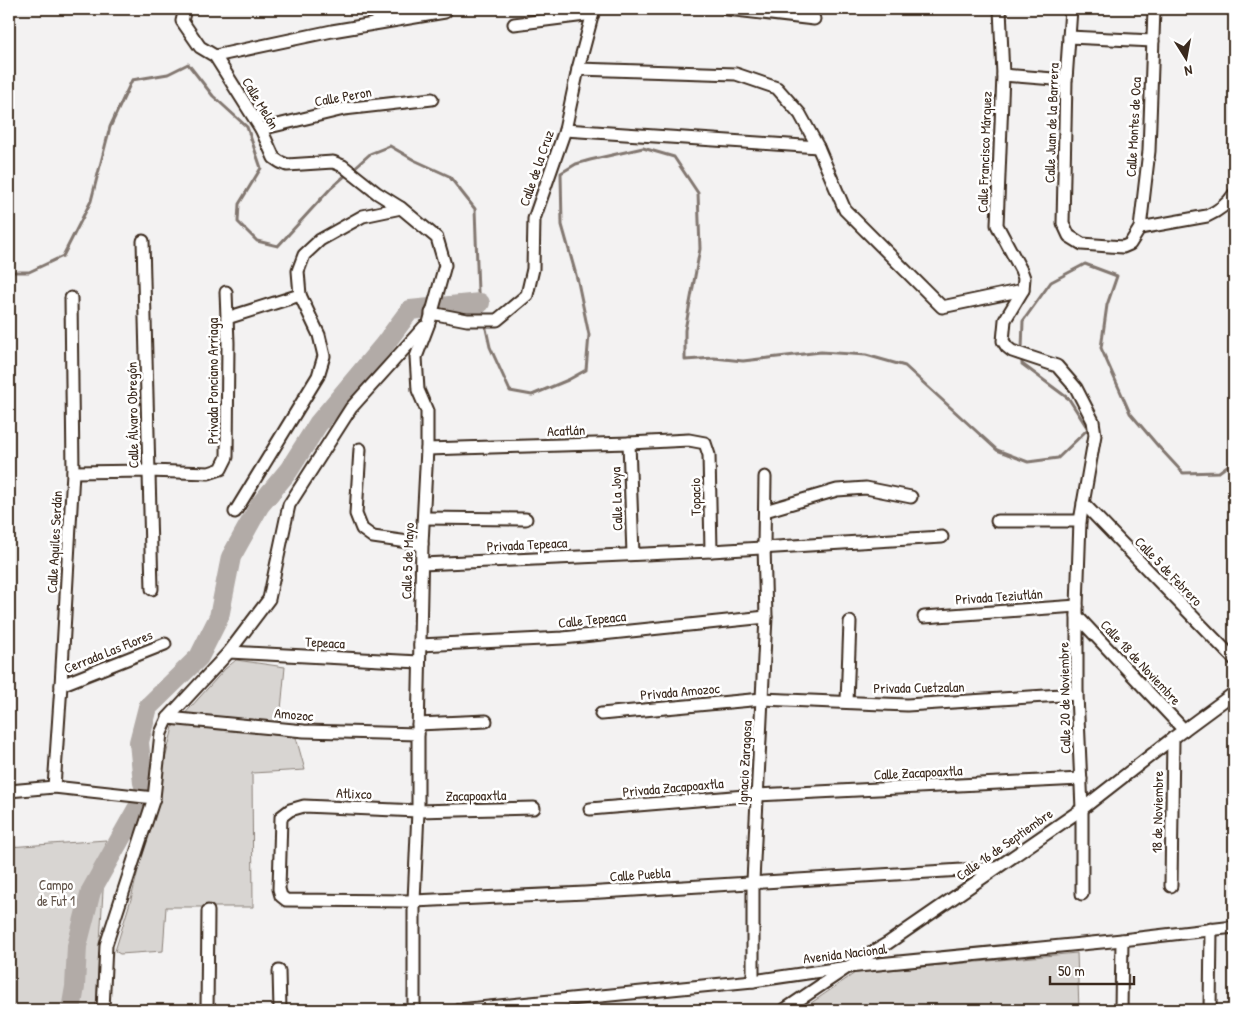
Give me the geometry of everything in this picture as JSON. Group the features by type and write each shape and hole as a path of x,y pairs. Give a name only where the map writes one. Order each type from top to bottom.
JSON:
{"street":[{"name":"Calle Melón","path":"185,9 182,21 200,47 215,56 261,129 274,158 287,165 333,162 343,166"},
{"path":"378,9 378,22"},
{"path":"727,9 814,19"},
{"name":"Calle Francisco Márquez","path":"1000,9 1003,75 996,225 1021,270 1024,278 1023,290"},
{"name":"Calle Juan de la Barrera","path":"1071,9 1066,80 1063,223 1069,236 1082,244 1123,247 1130,244"},
{"name":"Calle Montes de Oca","path":"1130,244 1140,228 1149,151 1154,9"},
{"path":"215,56 378,22 445,12"},
{"path":"514,24 594,12"},
{"name":"Calle de la Cruz","path":"432,313 467,320 497,320 527,295 533,269 534,219 565,130 578,70 594,12"},
{"path":"1069,37 1153,41"},
{"path":"578,70 736,74 777,88 800,114 818,147 846,210 942,307 1023,290"},
{"path":"1003,75 1066,80"},
{"name":"Calle Peron","path":"261,129 344,109 432,99"},
{"path":"565,130 818,147"},
{"name":"Calle 5 de Mayo","path":"343,166 401,208 438,238 445,265 432,313 416,357 418,390 427,411 427,448 419,662 418,811 414,901 414,1010"},
{"path":"1140,228 1207,216 1217,211 1232,198"},
{"path":"235,512 318,376 324,356 319,335 300,295 298,271 304,256 320,240 363,216 401,208"},
{"name":"Calle Álvaro Obregón","path":"143,241 152,589"},
{"name":"Calle 20 de Noviembre","path":"1023,290 1005,320 1003,340 1012,351 1057,366 1076,388 1093,422 1095,435 1080,521 1077,611 1077,694 1082,809 1082,894"},
{"name":"Privada Ponciano Arriaga","path":"148,471 209,473 221,468 227,457 226,292"},
{"path":"227,318 300,295"},
{"name":"Calle Aquiles Serdán","path":"54,787 73,472 71,298"},
{"path":"103,1010 106,945 154,798 162,733 168,718 229,652 269,599 289,506 352,408 432,313"},
{"name":"Acatlán","path":"427,448 690,440 704,442"},
{"name":"Topacio","path":"704,442 709,455 712,551"},
{"name":"Calle La Joya","path":"629,443 633,554"},
{"path":"360,449 356,514 362,529 374,538 422,544"},
{"path":"73,472 148,471"},
{"name":"Ignacio Zaragosa","path":"753,981 753,882 766,617 765,477"},
{"path":"766,510 837,490 866,488 911,498"},
{"name":"Calle 5 de Febrero","path":"1083,503 1234,659"},
{"path":"424,518 526,519"},
{"path":"998,520 1080,521"},
{"path":"633,554 712,551 764,546 942,536"},
{"name":"Privada Tepeaca","path":"422,564 633,554"},
{"name":"Privada Teziutlán","path":"924,617 1077,611"},
{"name":"Calle 18 de Noviembre","path":"1077,611 1184,730"},
{"name":"Calle Tepeaca","path":"420,645 563,638 766,617"},
{"path":"847,702 850,622"},
{"name":"Cerrada Las Flores","path":"61,685 165,644"},
{"name":"Tepeaca","path":"229,652 419,662"},
{"name":"Calle 16 de Septiembre","path":"784,1010 888,943 1082,809 1234,693"},
{"name":"Privada Cuetzalan","path":"762,698 907,705 1077,694"},
{"name":"Privada Amozoc","path":"601,714 762,698"},
{"name":"Amozoc","path":"168,718 304,731 418,729 486,721"},
{"name":"18 de Noviembre","path":"1171,886 1173,738"},
{"name":"Calle Zacapoaxtla","path":"757,795 1081,779"},
{"path":"9,791 54,787 154,798"},
{"name":"Privada Zacapoaxtla","path":"590,809 757,795"},
{"name":"Atlixco","path":"286,900 281,896 279,889 281,817 290,810 304,806 418,811"},
{"name":"Zacapoaxtla","path":"418,811 534,808"},
{"name":"Calle Puebla","path":"286,900 414,901 585,893 995,868"},
{"path":"207,1010 208,911"},
{"name":"Avenida Nacional","path":"459,1010 753,981 848,967 1234,927"},
{"path":"1210,1010 1211,929"},
{"path":"1121,1010 1122,940"},
{"path":"279,971 280,1010"}],"green space":[{"path":"236,660 285,667 279,731 295,734 305,770 252,773 253,907 166,907 163,951 120,954 115,951 131,899 173,727 225,669"},
{"name":"Campo de Fut 1","path":"106,840 96,1010 9,1010 9,847"},
{"path":"1077,953 1079,1010 801,1010 855,973"}],"waterway":[{"path":"9,272 29,272 63,256 91,201 110,127 132,80 168,74 188,64 213,96 247,127 261,168 239,204 238,222 257,241 278,246 331,188 347,174"},
{"path":"352,170 370,154 390,146 414,160 449,176 475,209 478,292 490,347 510,391 532,395 568,380 586,370 589,335 578,282 562,225 561,173 576,164 643,148 674,157 698,193 700,249 685,330 685,360 714,358 743,361 821,352 866,355 905,366 997,450 1028,462 1058,458 1088,429 1069,399 1022,364 1022,357"},
{"path":"1022,350 1023,321 1051,282 1085,264 1117,276 1107,305 1101,348 1130,413 1183,473 1219,472 1234,461"},
{"path":"143,783 139,742 148,707 199,657 219,617 231,557 260,505 289,470 318,424 384,345 410,310 480,303"},
{"path":"71,1010 75,987 77,946 91,891 137,809"}]}
